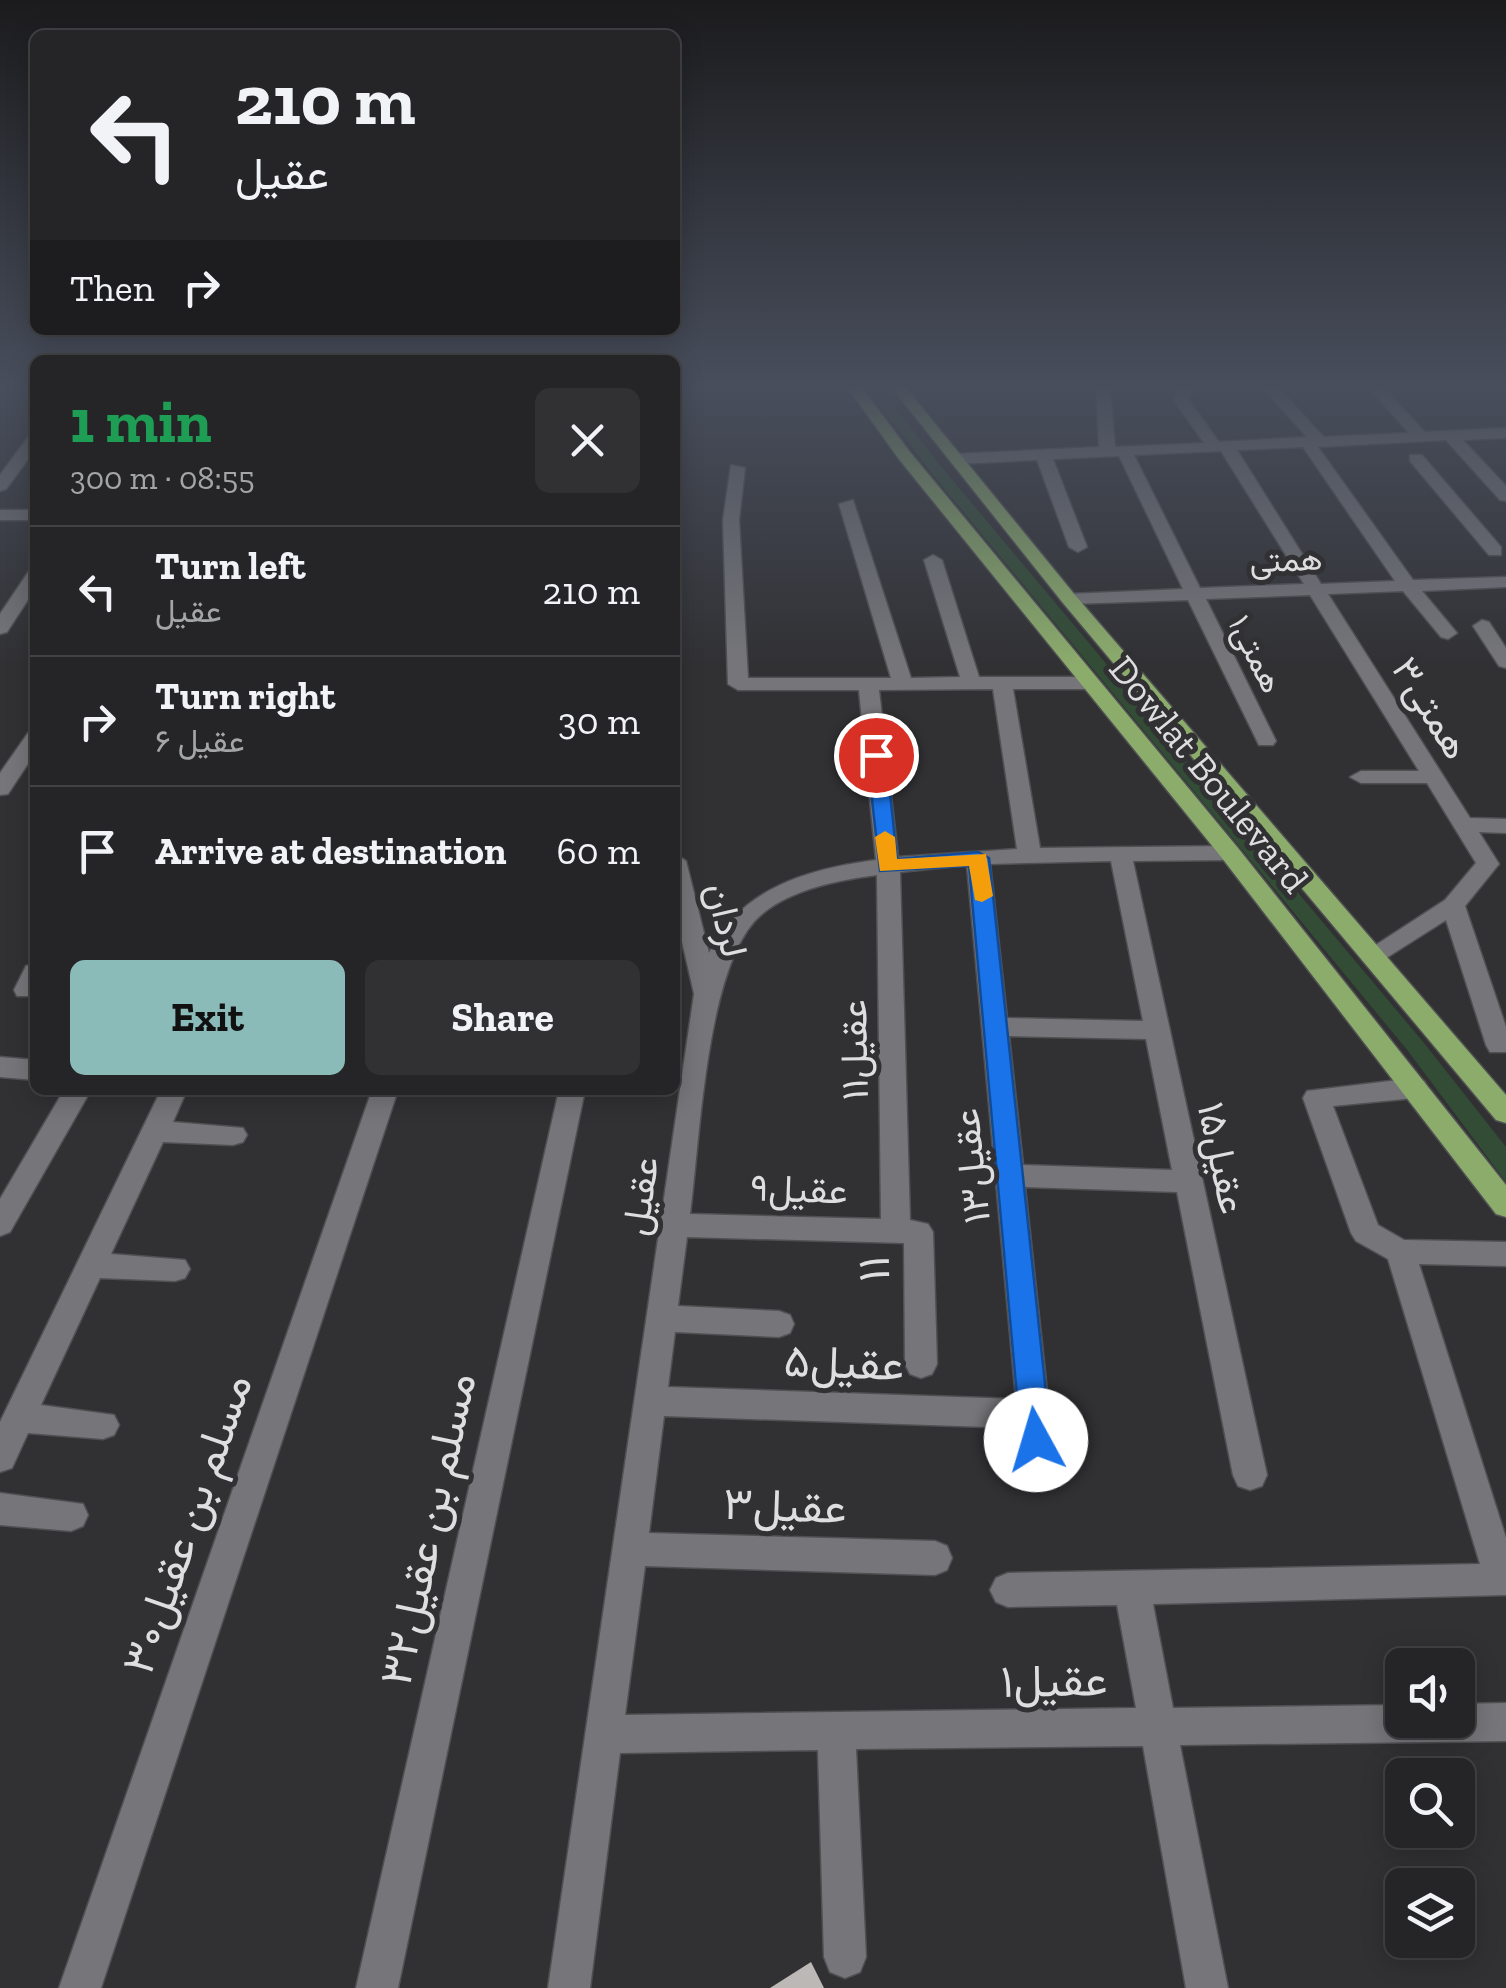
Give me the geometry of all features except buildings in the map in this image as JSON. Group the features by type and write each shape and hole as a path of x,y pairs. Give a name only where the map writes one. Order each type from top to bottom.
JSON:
{"main road":[{"name":"Dowlat Boulevard","path":"929,481 1230,853 1506,1206"},
{"name":"Dowlat Boulevard","path":"974,481 1069,599 1506,1113"}],"street":[{"path":"735,481 731,520 738,684 1090,683"},
{"path":"1053,481 1078,547"},
{"name":"۱همتی","path":"1133,481 1156,517 1266,741"},
{"name":"۳همتی","path":"1245,481 1488,864 1453,905"},
{"path":"1337,481 1408,586 1448,633"},
{"path":"1453,481 1485,500 1495,551"},
{"path":"847,504 902,681"},
{"path":"0,514 30,514"},
{"path":"934,560 972,682"},
{"path":"0,628 30,582"},
{"name":"همتی","path":"1069,599 1506,582"},
{"path":"1482,626 1506,662"},
{"name":"عقیل۱۱","path":"868,681 888,866 907,1232"},
{"path":"1002,682 1030,858"},
{"path":"0,789 30,744"},
{"path":"1360,778 1434,778"},
{"path":"1464,825 1506,826"},
{"name":"عقیل","path":"569,1988 676,1225 686,1071 724,942 762,902 822,878 888,866 978,858 1230,853"},
{"name":"عقیل۱۵","path":"1121,856 1250,1475"},
{"name":"عقیل۱۳","path":"978,858 1039,1465"},
{"name":"لردان","path":"680,883 706,995"},
{"path":"1374,954 1453,905 1499,1045"},
{"path":"995,1027 1157,1030"},
{"path":"0,1067 30,1070"},
{"path":"1415,1088 1316,1098 1366,1233 1400,1252 1506,1254"},
{"path":"0,1224 75,1095"},
{"path":"0,1457 172,1095"},
{"name":"مسلم بن عقیل۳۰","path":"80,1988 382,1095"},
{"name":"مسلم بن عقیل۳۲","path":"376,1988 571,1095"},
{"path":"155,1131 233,1135"},
{"path":"1010,1176 1189,1181"},
{"name":"عقیل۹","path":"676,1225 907,1232"},
{"name":"۱۱","path":"907,1232 921,1364"},
{"path":"1008,1590 1502,1580 1499,1545 1400,1252"},
{"path":"91,1265 174,1269"},
{"path":"664,1318 779,1324"},
{"name":"عقیل۵","path":"652,1402 1034,1414"},
{"path":"18,1418 103,1425"},
{"path":"0,1510 71,1515"},
{"name":"عقیل۳","path":"631,1549 936,1558"},
{"path":"1132,1588 1207,1988"},
{"name":"عقیل۱","path":"604,1734 1506,1722"},
{"path":"836,1731 844,1957"}],"green space":[{"path":"938,481 953,481 1424,1043 1506,1147 1506,1182 1408,1051"}],"slow traffic":[{"path":"885,837 888,866 978,858 982,896"}],"route":[{"path":"876,755 888,866 978,858 1036,1440"}]}
